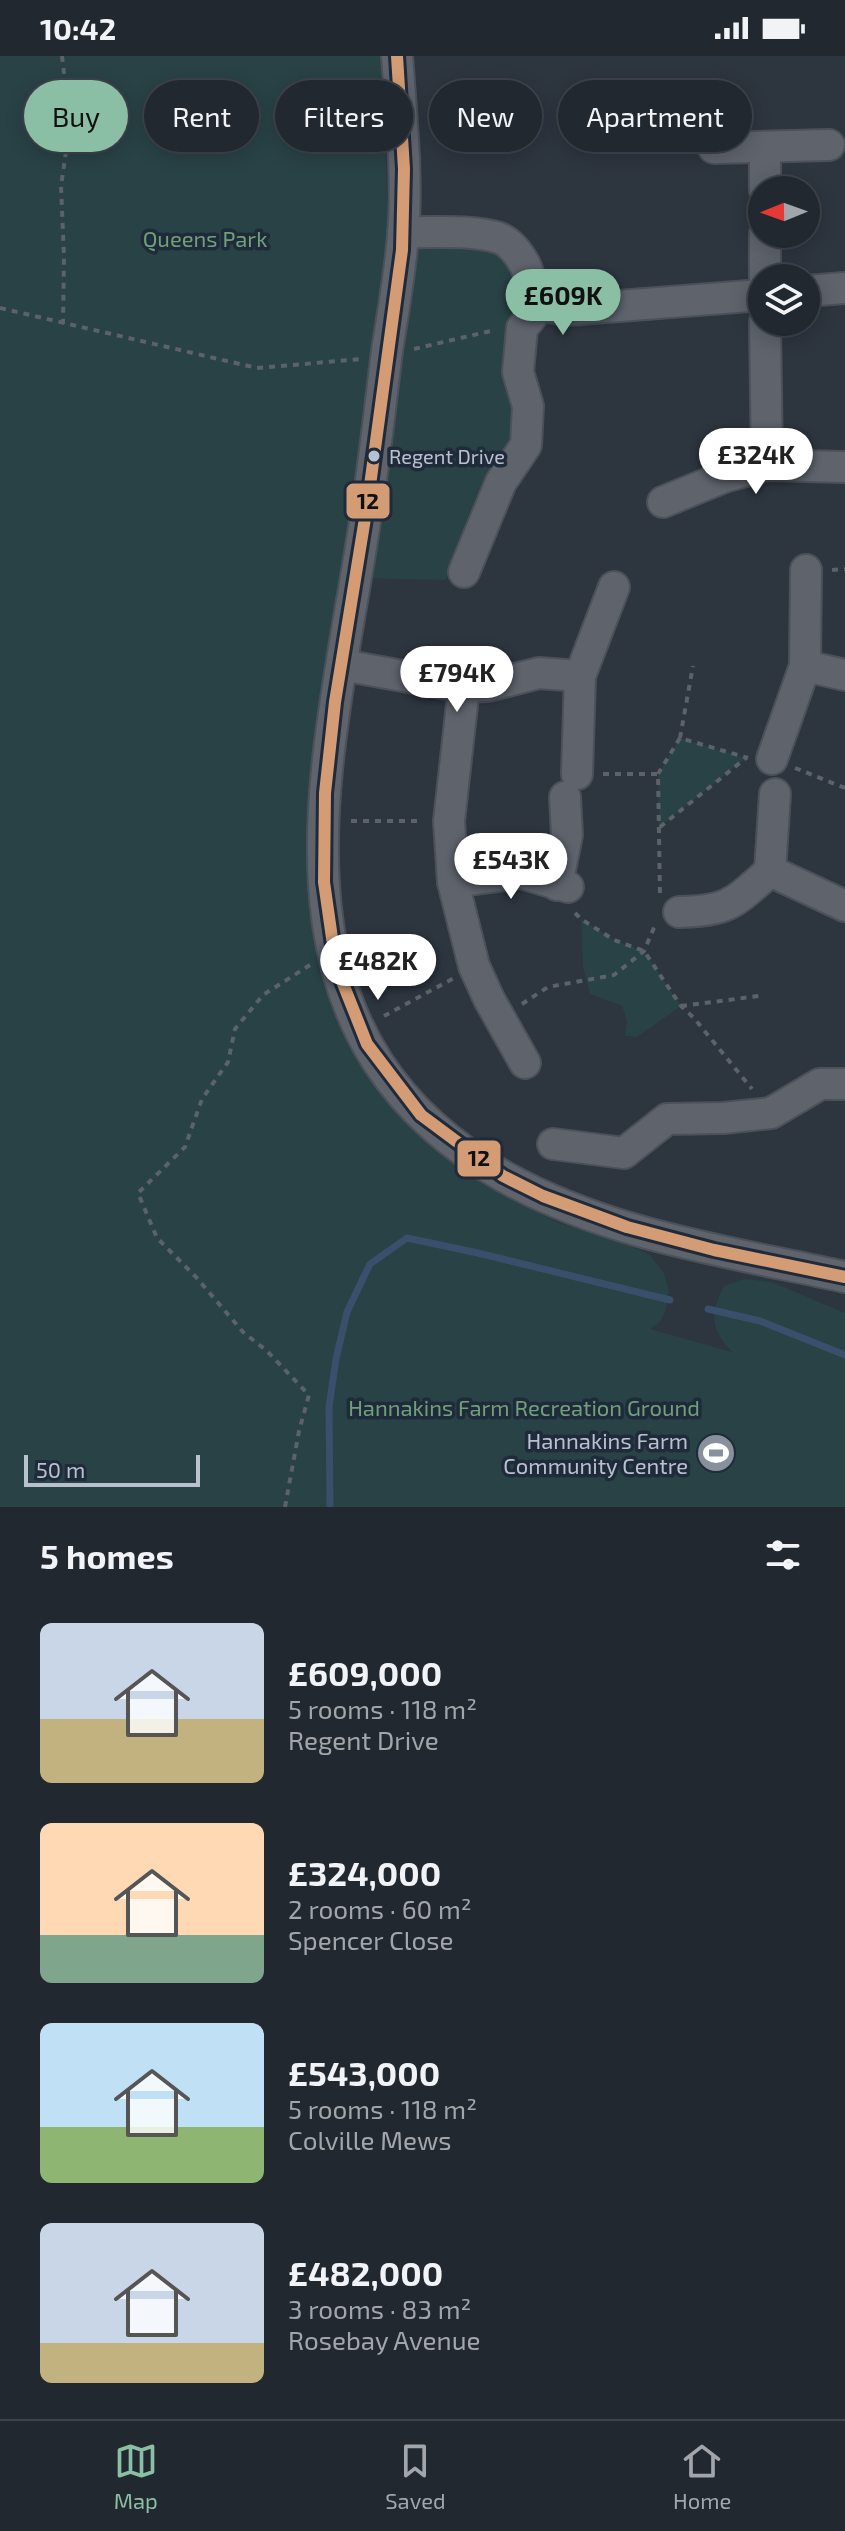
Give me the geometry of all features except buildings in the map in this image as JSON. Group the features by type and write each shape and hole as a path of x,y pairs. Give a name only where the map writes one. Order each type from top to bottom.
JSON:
{"street":[{"path":"397,56 403,232 365,521 329,739 322,821 324,898 332,951 346,996 390,1079 417,1110 453,1142 500,1175 559,1205 630,1228 845,1277"},
{"path":"752,148 829,145"},
{"path":"765,148 765,176"},
{"path":"403,232 466,233 500,238 515,249 527,267 531,294 540,306 567,310 748,296"},
{"path":"820,290 845,288"},
{"path":"464,572 501,482 526,445 528,406 518,372 522,328 540,306"},
{"path":"765,336 767,465"},
{"path":"663,502 724,477 767,465 845,467"},
{"path":"759,759 805,666 806,570"},
{"path":"453,882 521,873 563,886 580,676 614,587"},
{"path":"342,665 464,687 488,686 539,673 580,676"},
{"path":"805,666 845,675"},
{"path":"464,687 449,821 453,882 474,966 525,1063"},
{"path":"666,909 722,909 770,871 775,794"},
{"path":"770,871 845,906"},
{"path":"553,1144 624,1153 667,1119 771,1113 820,1084 845,1084"}],"path":[{"path":"62,56 70,124 61,186 63,324"},
{"path":"0,308 257,368 387,357 497,330"},
{"path":"500,1018 548,987 614,975 644,951 666,909 658,774 680,738 693,666"},
{"path":"680,738 759,759 845,788"},
{"path":"659,828 759,759"},
{"path":"571,785 658,774"},
{"path":"322,821 449,821"},
{"path":"563,886 566,903 581,919 614,940 644,951 681,1006 771,1113"},
{"path":"285,1507 309,1395 267,1351 243,1332 196,1277 157,1238 138,1193 185,1147 202,1099 228,1062 235,1029 263,995 332,951"},
{"path":"361,1028 474,966"},
{"path":"681,1006 759,996"}],"green space":[{"path":"0,56 383,56 384,80 275,80 275,152 386,152 388,227 377,346 318,731 313,914 339,1010 380,1085 426,1138 461,1167 502,1195 557,1222 624,1243 650,1255 664,1273 669,1291 666,1310 660,1322 650,1329 732,1352 716,1329 714,1314 724,1286 745,1279 772,1282 845,1313 845,1507 0,1507"},
{"path":"403,232 466,233 527,267 519,415 513,443 480,499 446,580 356,578"},
{"path":"680,738 746,758 659,828 658,774"},
{"path":"581,919 614,940 644,951 681,1006 637,1037 625,1036 627,1021 622,1006 590,994 583,966"}],"waterway":[{"path":"330,1507 329,1407 347,1312 370,1264 407,1238 670,1300"},
{"path":"708,1309 760,1321 845,1355"}],"transit line":[{"name":"12","path":"397,56 404,169 402,250 368,500 335,702 325,793 324,882 336,966 367,1044 421,1115 503,1176 543,1196 627,1227 714,1250 845,1277"}],"place":[{"name":"Regent Drive","path":"374,456"},
{"name":"Hannakins Farm Community Centre","path":"716,1453"}],"park label":[{"name":"Queens Park","path":"205,238"},
{"name":"Hannakins Farm Recreation Ground","path":"524,1407"}]}
